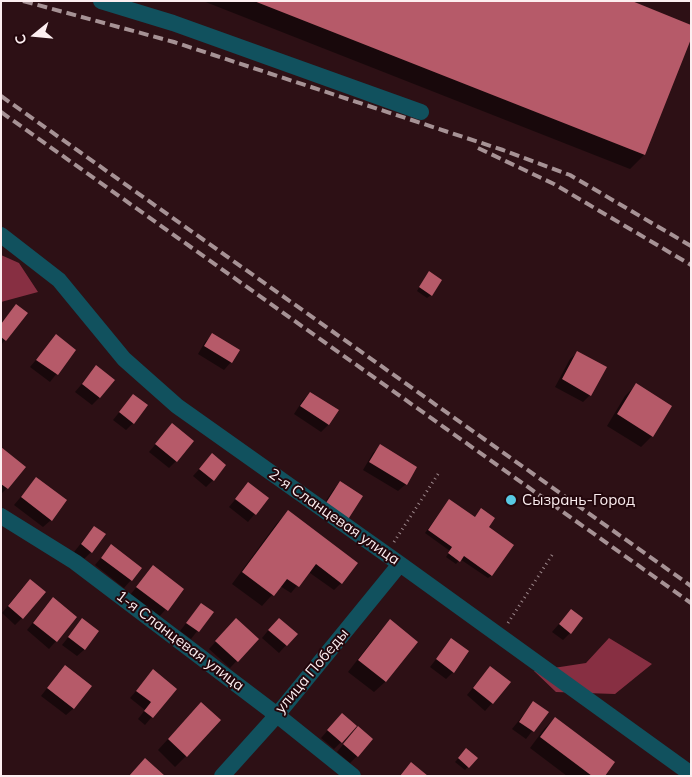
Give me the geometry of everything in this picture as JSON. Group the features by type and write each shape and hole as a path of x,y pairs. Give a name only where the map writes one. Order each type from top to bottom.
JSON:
{"street":[{"path":"101,1 173,23 422,112"},
{"name":"2-я Сланцевая улица","path":"1,235 59,280 124,359 177,406 691,774"},
{"name":"1-я Сланцевая улица","path":"1,516 75,562 353,776"},
{"name":"улица Победы","path":"222,776 276,715 400,564"}],"path":[{"path":"386,554 440,471"},
{"path":"500,636 554,552"}],"shaded area":[{"path":"1,255 19,263 38,292 1,302"},
{"path":"609,638 652,664 615,694 556,692 534,671 586,663"}],"building":[{"path":"254,1 632,1 691,25 691,39 645,155"},
{"path":"429,271 442,280 432,296 419,287"},
{"path":"16,304 28,313 6,341 1,337 1,324"},
{"path":"212,333 240,350 232,363 204,346"},
{"path":"56,334 76,350 58,375 36,360"},
{"path":"577,351 607,367 591,396 562,379"},
{"path":"96,365 115,380 100,398 82,384"},
{"path":"636,383 672,406 653,437 617,414"},
{"path":"310,392 339,410 329,425 300,406"},
{"path":"133,394 148,405 134,424 119,412"},
{"path":"172,423 194,441 177,462 155,444"},
{"path":"380,444 417,467 407,485 369,462"},
{"path":"1,447 26,467 8,489 1,484"},
{"path":"212,453 226,465 214,481 199,469"},
{"path":"36,477 67,500 52,521 21,497"},
{"path":"340,481 363,496 347,521 324,506"},
{"path":"248,482 269,498 256,515 235,499"},
{"name":"Сызрань-Город","path":"449,499 475,517 481,508 495,518 489,527 514,545 492,576 464,556 460,562 448,553 452,547 428,530"},
{"path":"288,510 358,563 342,584 316,564 299,587 287,579 274,596 242,572"},
{"path":"94,526 106,534 92,553 81,544"},
{"path":"111,544 142,568 132,581 101,558"},
{"path":"153,565 184,589 168,611 136,587"},
{"path":"30,579 46,592 23,619 8,606"},
{"path":"53,597 77,617 57,642 33,623"},
{"path":"201,603 214,612 199,632 186,623"},
{"path":"571,609 583,618 571,634 559,624"},
{"path":"82,618 99,631 85,650 68,637"},
{"path":"236,618 259,639 238,662 215,641"},
{"path":"279,618 298,634 287,646 268,630"},
{"path":"390,619 418,642 386,682 358,660"},
{"path":"451,638 469,651 454,673 436,659"},
{"path":"65,665 92,686 74,709 47,688"},
{"path":"490,666 511,682 493,704 473,688"},
{"path":"153,669 177,689 153,718 144,711 151,702 136,691"},
{"path":"533,701 549,712 534,732 519,722"},
{"path":"201,702 221,720 187,757 168,739"},
{"path":"342,713 357,726 342,743 327,730"},
{"path":"555,717 615,762 605,776 592,776 540,737"},
{"path":"358,726 373,739 358,757 343,744"},
{"path":"466,748 478,758 469,768 458,758"},
{"path":"145,758 165,776 129,776"},
{"path":"411,762 428,776 400,776"}],"railway":[{"path":"23,1 174,42 503,150 570,175 691,246"},
{"path":"1,96 691,586"},
{"path":"1,112 691,603"},
{"path":"478,148 554,184 691,265"}],"place":[{"name":"Сызрань-Город","path":"511,500"}]}
